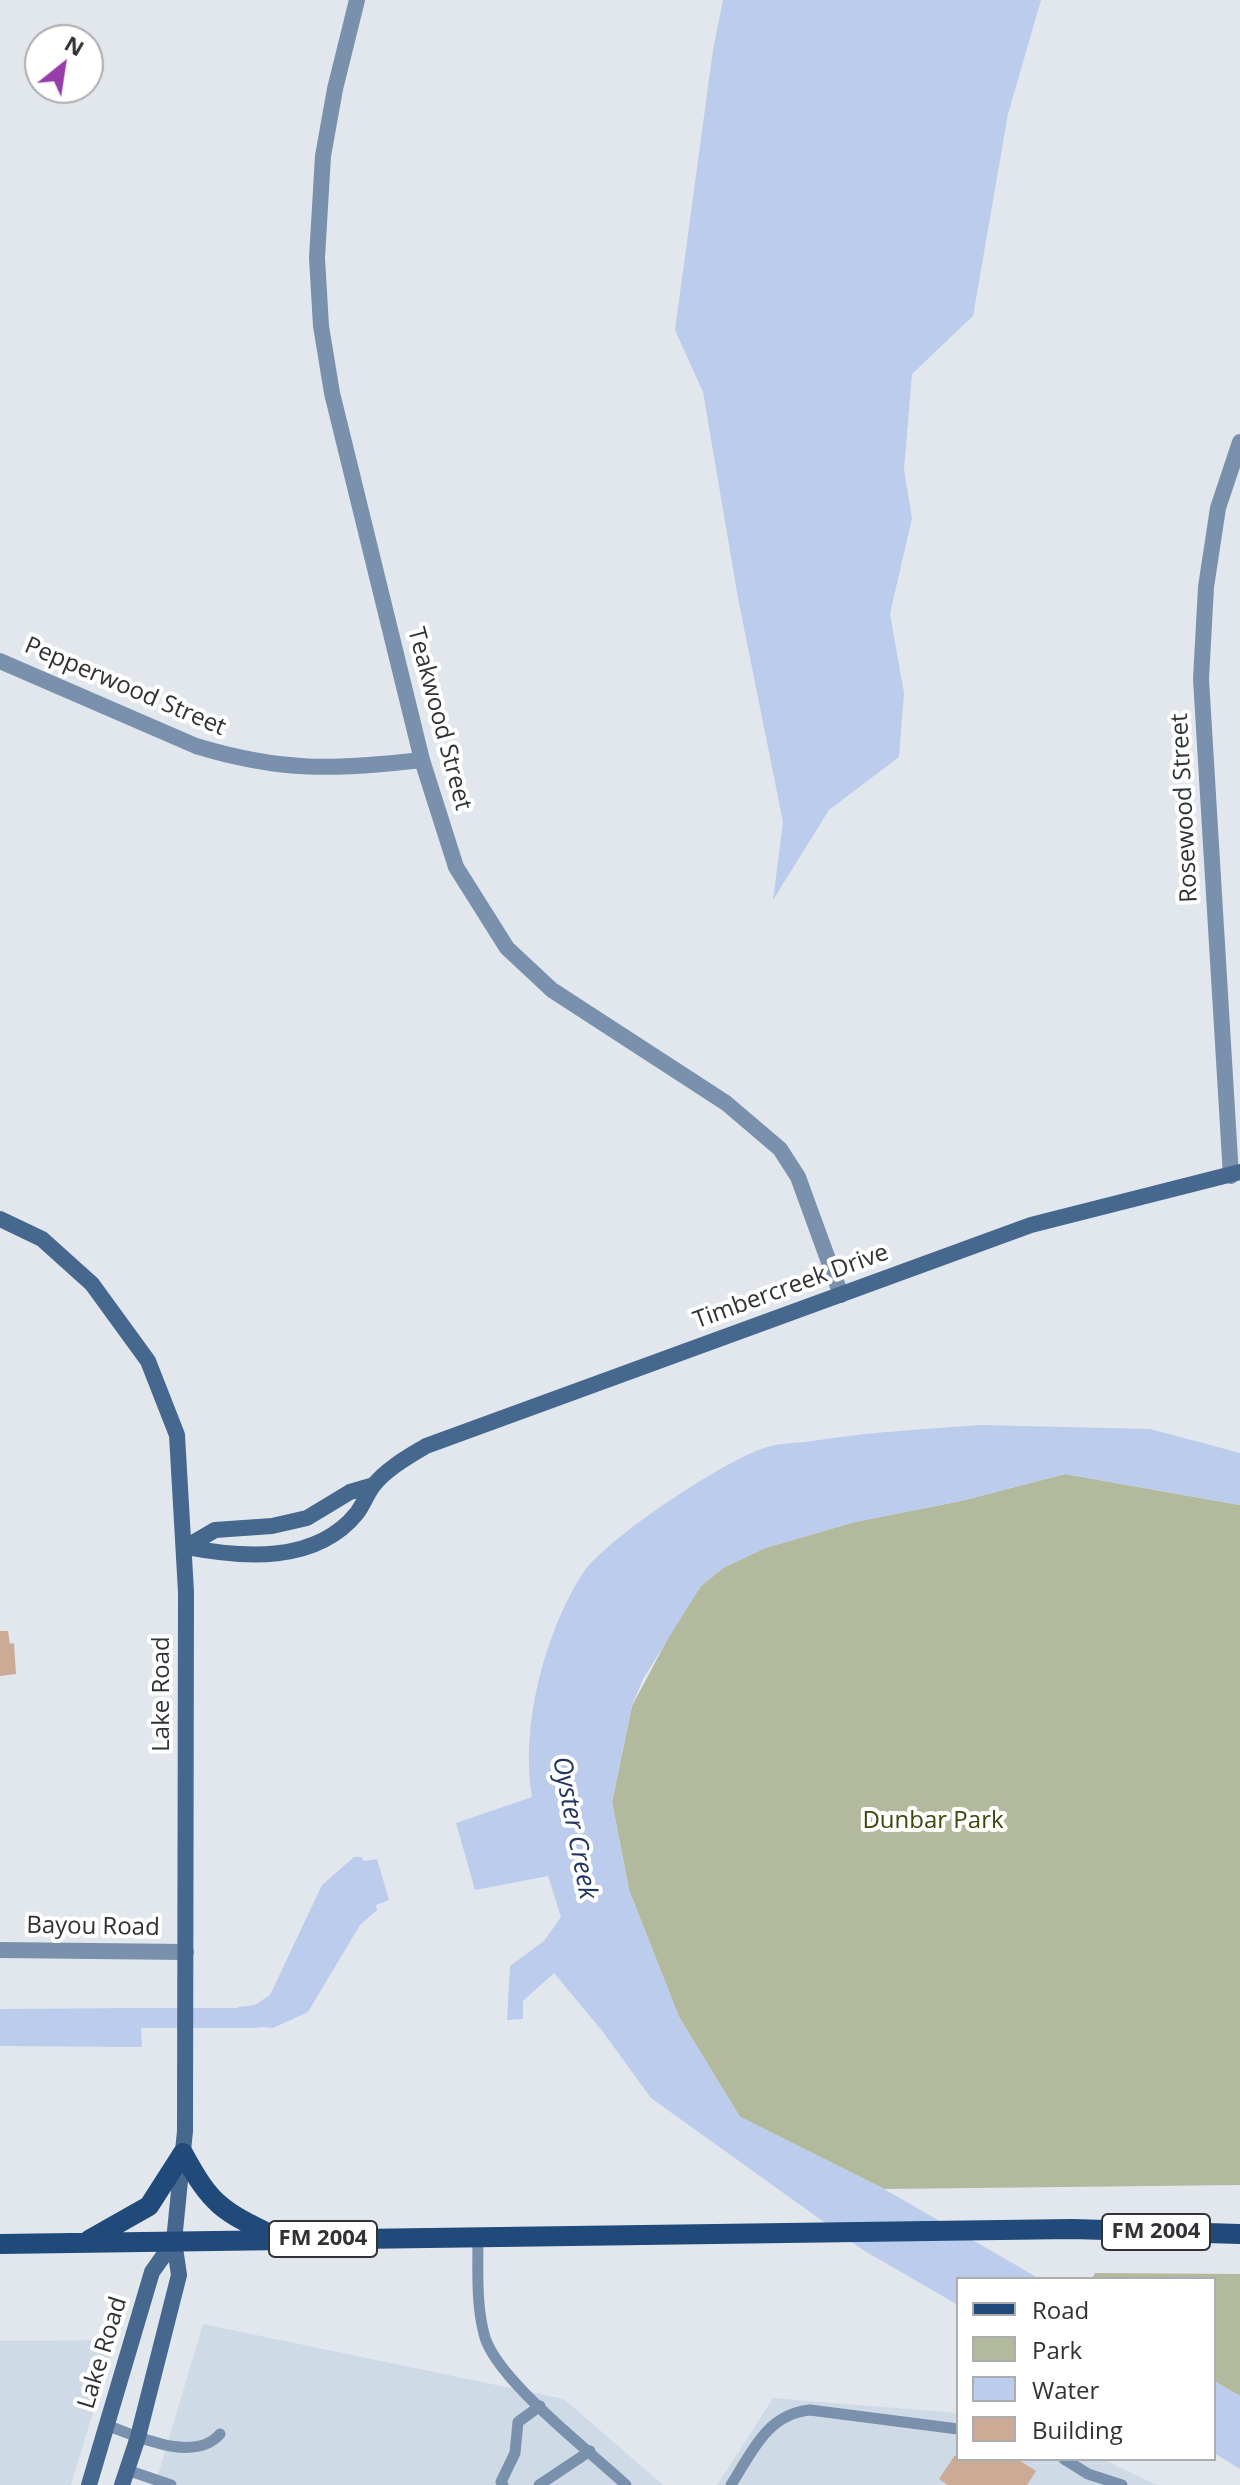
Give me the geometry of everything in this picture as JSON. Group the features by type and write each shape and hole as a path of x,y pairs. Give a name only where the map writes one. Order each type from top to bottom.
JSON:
{"main road":[{"path":"85,2242 149,2206 183,2153 201,2186 220,2208 280,2239"},
{"name":"FM 2004","path":"0,2244 1072,2229 1240,2234"}],"street":[{"name":"Teakwood Street","path":"357,0 323,156 317,258 321,326 332,393 422,760 456,867 507,948 552,990 726,1103 780,1149 798,1177 841,1295"},
{"name":"Rosewood Street","path":"1236,1174 1201,679 1206,587 1216,524 1240,442"},
{"name":"Pepperwood Street","path":"0,661 196,746 239,759 328,769 422,760"},
{"name":"Timbercreek Drive","path":"186,1547 215,1530 272,1526 307,1518 350,1492 374,1485 426,1446 1031,1225 1236,1174"},
{"name":"Lake Road","path":"0,1219 42,1239 92,1284 148,1361 177,1435 186,1547 185,2059 183,2153 174,2241 179,2275 125,2478"},
{"name":"Timbercreek Drive","path":"186,1547 223,1555 267,1554 320,1543 357,1513 374,1485"},
{"name":"Bayou Road","path":"0,1950 186,1952"},
{"name":"Lake Road","path":"89,2485 152,2272 174,2241"}],"lane":[{"path":"478,2236 478,2290 484,2337 510,2378 626,2485"},
{"path":"502,2484 515,2453 518,2422 540,2406"},
{"path":"731,2485 772,2424 797,2411 810,2410 956,2429"},
{"path":"106,2425 138,2437 193,2448 213,2442 220,2434"},
{"path":"539,2485 590,2451"},
{"path":"1067,2461 1088,2474 1122,2485"},
{"path":"125,2478 171,2485"}],"shaded area":[{"path":"203,2324 564,2399 663,2485 155,2485"},
{"path":"115,2340 71,2485 0,2485 0,2341"},
{"path":"773,2398 956,2413 956,2461 1106,2461 1157,2485 717,2485"}],"green space":[{"name":"Dunbar Park","path":"1065,1474 1240,1505 1240,2185 884,2189 740,2117 679,2017 629,1890 612,1802 632,1706 682,1612 701,1586 723,1568 765,1548 855,1522 961,1501"},
{"path":"1095,2273 1240,2274 1240,2396 1216,2382 1216,2277 1093,2277"}],"water":[{"path":"723,0 1041,0 1008,114 973,316 912,374 904,470 912,518 890,614 904,693 899,757 829,810 773,900 783,822 738,598 703,392 675,330 713,50"},
{"name":"Oyster Creek","path":"981,1425 1150,1429 1240,1453 1240,1505 1065,1474 961,1501 855,1522 765,1548 723,1568 701,1586 643,1679 632,1706 612,1802 629,1890 679,2017 740,2117 884,2189 1037,2277 956,2277 956,2304 863,2250 651,2098 603,2032 554,1973 523,2001 523,2019 507,2020 510,1966 544,1941 561,1917 548,1876 475,1890 456,1823 532,1797 529,1742 538,1683 556,1626 581,1576 593,1561 637,1523 693,1485 745,1456 770,1446 875,1433"},
{"path":"354,1857 361,1857 364,1861 377,1859 389,1900 376,1905 377,1910 360,1925 308,2012 273,2028 240,2025 231,2018 238,2007 255,2005 270,1995 322,1885"},
{"path":"140,2008 142,2047 0,2046 0,2009"},
{"path":"1216,2382 1240,2396 1240,2469 1216,2454"}],"building":[{"path":"0,1631 8,1631 10,1644 14,1643 16,1674 0,1676"},
{"path":"955,2455 956,2461 1020,2461 1036,2471 1027,2485 948,2485 939,2479"}],"waterway":[{"path":"117,2018 257,2018"}]}
